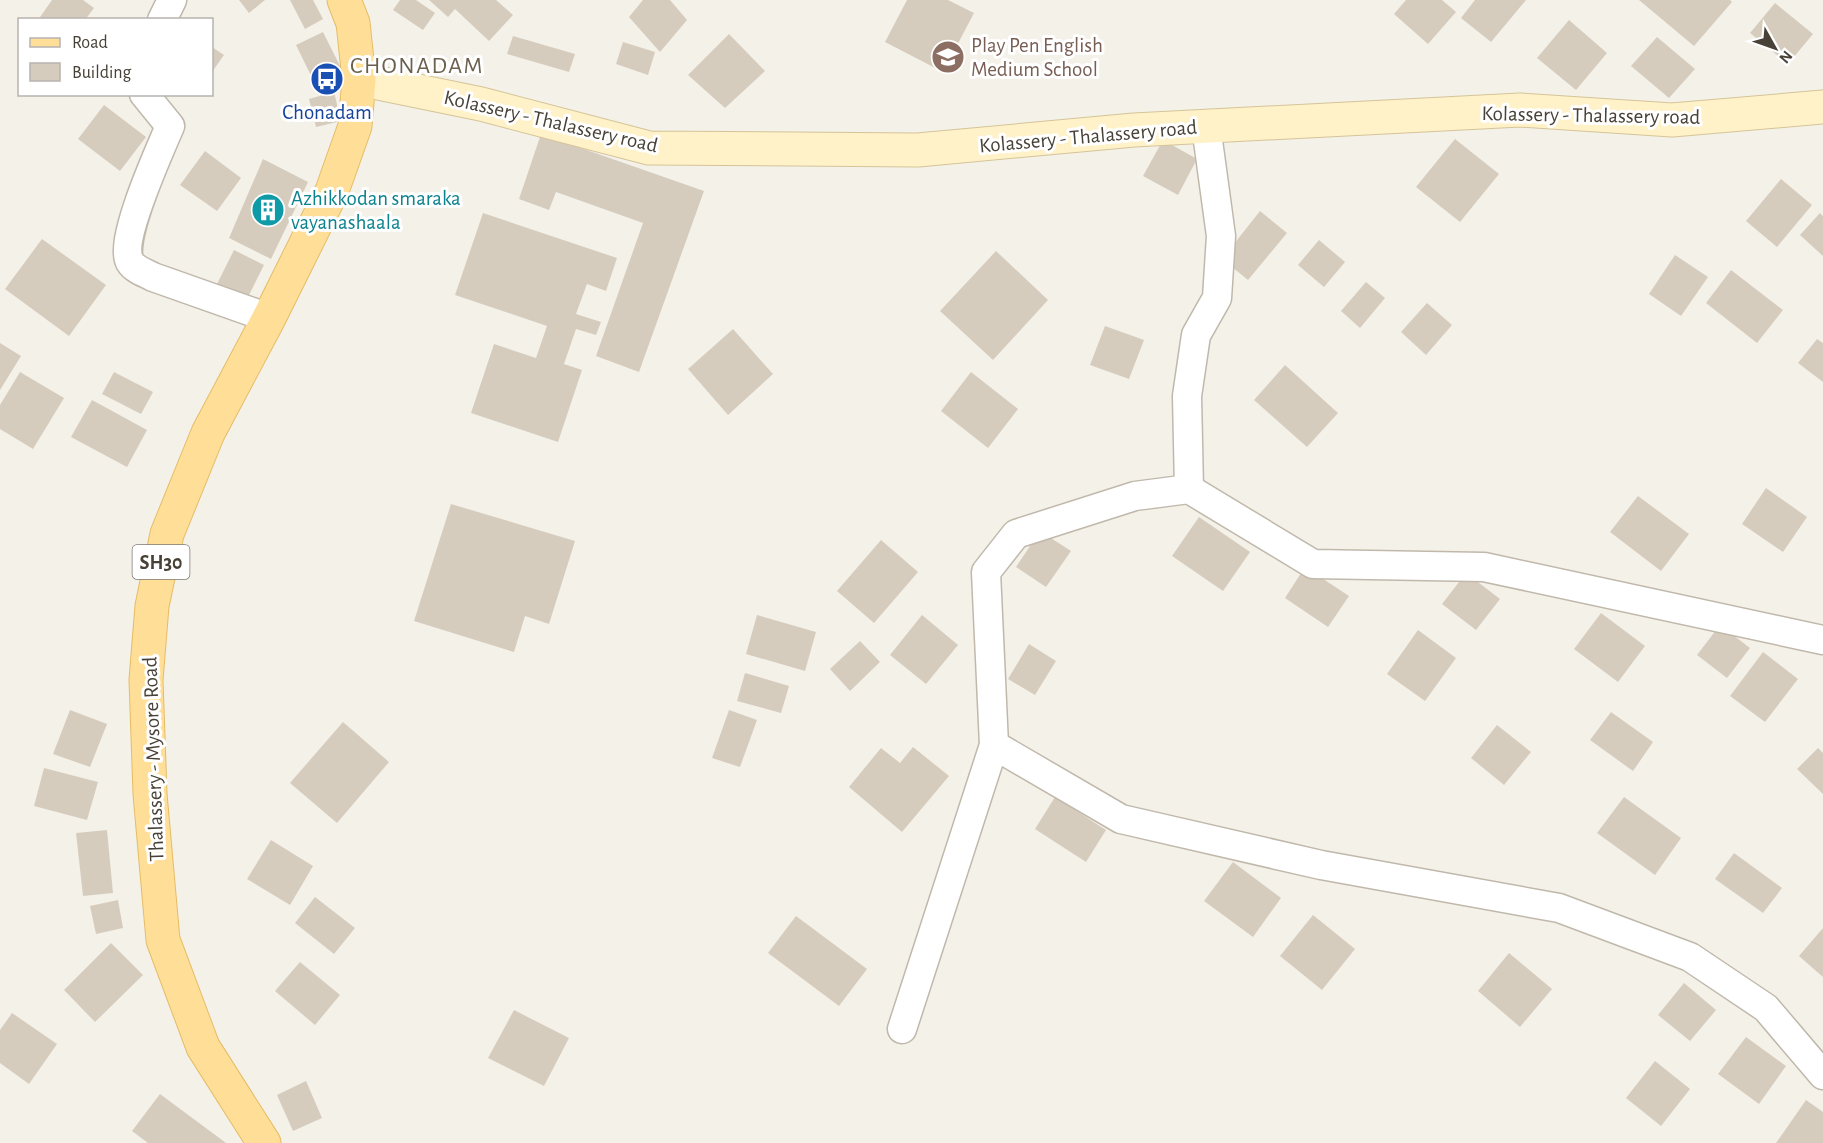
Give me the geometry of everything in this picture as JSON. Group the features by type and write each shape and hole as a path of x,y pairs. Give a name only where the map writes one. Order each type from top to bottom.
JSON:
{"main road":[{"name":"Thalassery - Mysore Road","path":"264,1143 203,1047 163,940 150,794 146,680 152,606 167,534 208,433 269,318 332,191 355,126 359,79 353,23 344,0"},
{"name":"Kolassery - Thalassery road","path":"359,79 481,104 649,148 918,150 1134,130 1520,110 1672,120 1823,106"}],"street":[{"path":"163,18 172,0"},
{"path":"146,96 170,126 132,222 128,252 130,262 138,270 153,277 269,318"},
{"path":"1189,489 1186,396 1196,336 1217,298 1221,236 1206,126"},
{"path":"902,1029 994,745 986,572 1016,534 1135,495 1189,489 1313,564 1484,567 1823,640"},
{"path":"994,745 1121,819 1321,865 1558,908 1690,957 1766,1008 1823,1075"}],"building":[{"path":"52,0 83,0 94,8 86,18 39,18"},
{"path":"239,0 265,0 249,13"},
{"path":"290,0 313,0 323,19 305,29"},
{"path":"400,0 416,0 435,13 423,30 393,10"},
{"path":"429,0 496,0 513,15 489,41 455,9 448,17"},
{"path":"643,0 670,0 687,20 660,52 629,17"},
{"name":"Play Pen English Medium School","path":"907,0 948,0 974,13 943,72 885,42"},
{"path":"1406,0 1442,0 1456,12 1428,44 1394,14"},
{"path":"1475,0 1526,0 1491,42 1461,18"},
{"path":"1639,0 1730,0 1732,2 1694,46"},
{"path":"1775,3 1813,34 1788,64 1750,33"},
{"path":"1569,20 1607,53 1576,90 1537,58"},
{"path":"323,32 346,78 319,92 296,45"},
{"path":"729,34 765,71 725,108 688,75"},
{"path":"513,36 575,54 569,72 507,54"},
{"path":"1657,37 1695,69 1669,98 1631,66"},
{"path":"623,42 655,52 648,75 616,64"},
{"path":"213,48 224,55 213,71"},
{"path":"334,92 341,121 316,127 309,99"},
{"path":"104,105 146,137 120,171 78,139"},
{"path":"541,134 704,191 639,372 596,356 643,223 556,192 549,210 519,199"},
{"path":"1455,139 1499,174 1460,222 1416,187"},
{"path":"1163,140 1197,159 1178,195 1143,176"},
{"path":"205,151 241,178 217,211 180,185"},
{"name":"Azhikkodan smaraka vayanashaala","path":"263,159 308,182 271,259 229,238"},
{"path":"1781,179 1812,205 1777,247 1746,221"},
{"path":"1260,211 1287,233 1248,280 1222,259"},
{"path":"483,213 617,258 606,291 587,284 576,314 601,322 596,335 576,329 564,364 582,370 558,442 471,413 494,344 536,358 547,326 455,295"},
{"path":"1820,213 1823,216 1823,256 1800,235"},
{"path":"42,239 106,285 69,336 5,289"},
{"path":"1319,240 1345,262 1324,287 1298,265"},
{"path":"234,250 264,265 247,299 217,284"},
{"path":"996,251 1048,300 993,360 940,311"},
{"path":"1675,255 1708,277 1681,316 1649,294"},
{"path":"1731,270 1783,310 1757,343 1706,303"},
{"path":"1366,282 1385,298 1360,328 1341,311"},
{"path":"1427,303 1452,325 1426,355 1401,332"},
{"path":"1105,326 1144,340 1129,379 1090,365"},
{"path":"733,329 773,374 728,415 688,369"},
{"path":"1817,339 1823,343 1823,382 1798,363"},
{"path":"0,343 21,356 0,390"},
{"path":"1285,365 1338,413 1307,447 1254,400"},
{"path":"20,372 64,398 33,449 0,429 0,405"},
{"path":"114,372 153,392 141,414 102,394"},
{"path":"971,372 1018,409 988,448 941,411"},
{"path":"92,400 147,430 127,467 71,437"},
{"path":"1766,488 1807,517 1783,552 1742,524"},
{"path":"1638,496 1689,534 1661,571 1610,532"},
{"path":"451,504 575,541 549,624 525,616 514,652 414,621"},
{"path":"1199,517 1250,552 1223,591 1172,556"},
{"path":"1040,531 1071,551 1046,587 1016,567"},
{"path":"881,540 918,572 874,623 837,591"},
{"path":"1305,567 1349,596 1328,627 1285,598"},
{"path":"1466,573 1500,599 1476,630 1442,604"},
{"path":"1601,613 1645,646 1618,682 1574,649"},
{"path":"757,615 816,632 805,671 746,654"},
{"path":"922,615 958,645 926,684 890,655"},
{"path":"1720,625 1750,648 1727,678 1697,655"},
{"path":"1418,630 1456,658 1425,701 1387,674"},
{"path":"860,641 880,662 850,691 830,669"},
{"path":"1029,644 1056,661 1035,695 1008,679"},
{"path":"1763,652 1798,679 1765,722 1730,696"},
{"path":"745,673 789,686 781,713 737,701"},
{"path":"70,710 107,724 90,767 53,754"},
{"path":"729,710 757,720 740,767 712,758"},
{"path":"1611,712 1653,742 1633,771 1590,740"},
{"path":"343,722 389,762 337,823 290,783"},
{"path":"1497,725 1531,752 1504,785 1471,758"},
{"path":"913,747 949,776 902,832 849,787 881,748 900,763"},
{"path":"1818,748 1823,753 1823,794 1797,769"},
{"path":"44,768 98,782 87,820 34,806"},
{"path":"1055,797 1106,830 1086,862 1035,829"},
{"path":"1624,797 1681,838 1655,875 1597,833"},
{"path":"107,830 113,893 83,896 76,833"},
{"path":"271,840 313,866 290,905 247,879"},
{"path":"1734,853 1782,888 1763,913 1715,879"},
{"path":"1233,862 1281,898 1253,937 1204,901"},
{"path":"315,897 355,928 334,954 295,923"},
{"path":"118,900 123,928 96,934 90,906"},
{"path":"1313,915 1355,949 1322,990 1280,956"},
{"path":"796,916 867,969 839,1006 768,953"},
{"path":"1823,928 1823,977 1799,956"},
{"path":"111,943 143,975 95,1022 64,990"},
{"path":"1509,953 1552,989 1520,1027 1478,991"},
{"path":"300,962 340,995 315,1025 275,991"},
{"path":"1684,983 1716,1010 1690,1041 1658,1015"},
{"path":"514,1010 569,1038 544,1086 488,1058"},
{"path":"12,1013 57,1044 29,1084 0,1063 0,1030"},
{"path":"1746,1037 1786,1066 1759,1104 1718,1074"},
{"path":"1655,1061 1690,1089 1661,1126 1626,1098"},
{"path":"306,1081 322,1118 293,1131 277,1095"},
{"path":"160,1094 226,1143 148,1143 132,1131"},
{"path":"1806,1100 1823,1112 1823,1143 1776,1143"}],"place":[{"name":"Play Pen English Medium School","path":"948,57"},
{"name":"Chonadam","path":"327,79"},
{"name":"Azhikkodan smaraka vayanashaala","path":"268,210"}],"district":[{"name":"CHONADAM","path":"417,65"}]}
